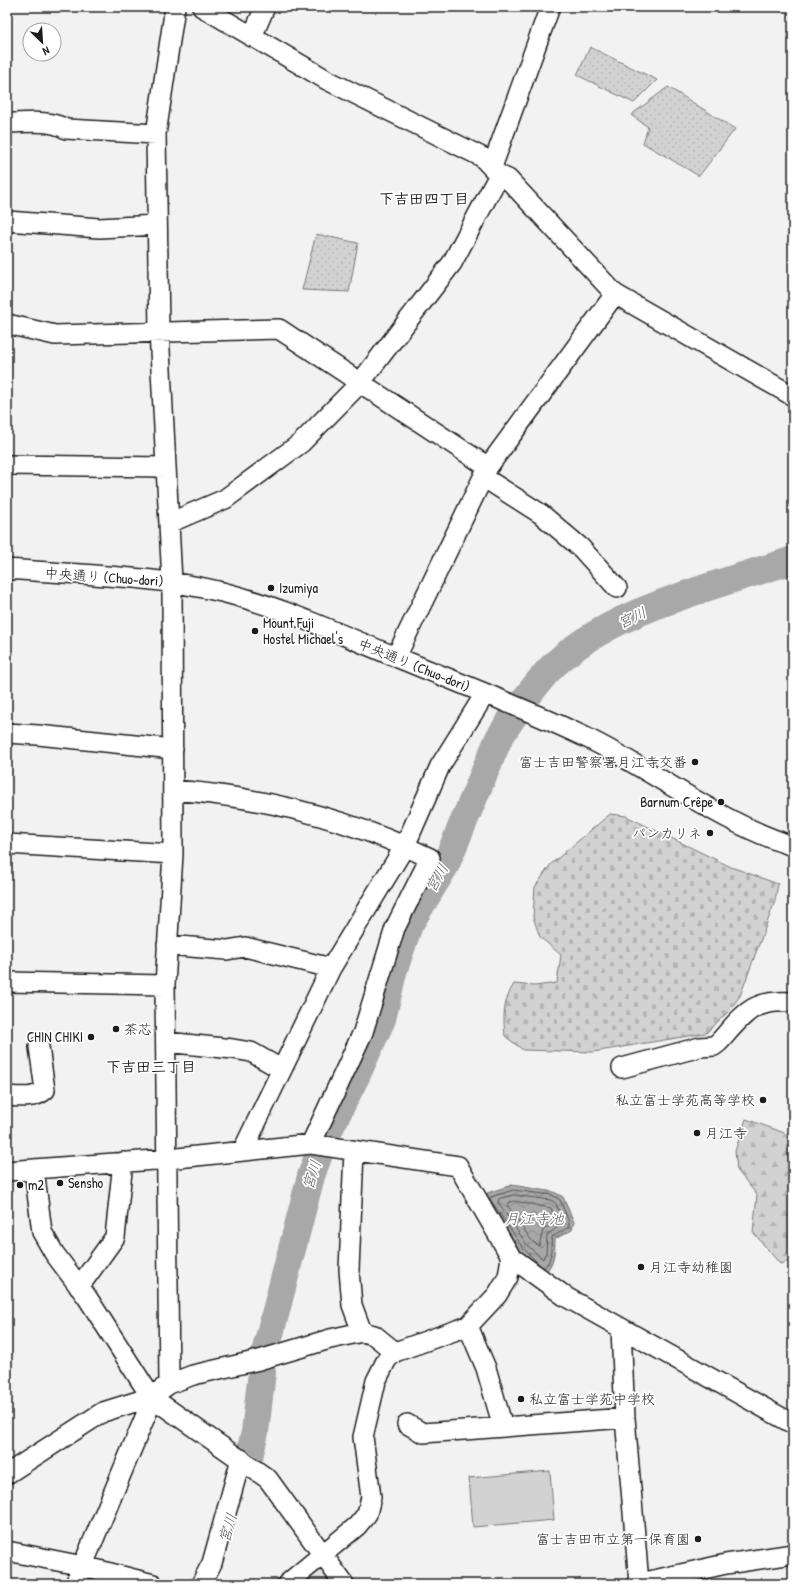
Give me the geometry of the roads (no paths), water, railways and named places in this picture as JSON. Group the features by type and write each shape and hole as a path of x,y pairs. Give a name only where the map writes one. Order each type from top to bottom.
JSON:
{"street":[{"path":"169,1384 168,1159 165,986 173,854 172,582 160,331 156,134 175,7"},
{"path":"202,7 327,80 482,157 496,171 508,179 615,294 793,396"},
{"path":"252,37 265,7"},
{"path":"169,523 225,498 302,443 360,383 452,262 496,171 550,7"},
{"path":"7,123 46,123 59,125 66,129 156,134"},
{"path":"7,221 99,228 157,225"},
{"path":"396,657 485,472 615,294"},
{"path":"7,324 55,335 279,329 360,383 541,514 581,548 617,588"},
{"path":"7,465 166,467"},
{"name":"中央通り (Chuo-dori)","path":"7,569 172,582 222,592 290,614 508,702 590,740 632,762 733,822 793,846"},
{"path":"243,1150 331,968 405,846 440,766 485,694"},
{"path":"7,733 173,749"},
{"path":"173,790 214,793 267,802 318,815 405,846 430,858 395,928 363,1032 313,1144"},
{"path":"7,844 173,854"},
{"path":"167,945 227,950 245,947 331,968"},
{"path":"7,982 165,986"},
{"path":"622,1068 700,1047 714,1046 748,1011 776,1001 793,1002"},
{"path":"166,1042 233,1048 250,1052 281,1069"},
{"path":"7,1096 26,1097 40,1095 45,1090 39,1047"},
{"path":"7,1171 168,1159 243,1150 313,1144 458,1166 511,1257 566,1297 793,1424"},
{"path":"346,1150 349,1270 352,1305 362,1332"},
{"path":"79,1287 115,1237 123,1162"},
{"path":"34,1169 42,1232 54,1253 79,1287 151,1397 242,1459 268,1479 344,1584"},
{"path":"287,1584 357,1526 367,1514 371,1497 363,1437 376,1381 387,1359 395,1352 468,1326 497,1295 508,1277 511,1257"},
{"path":"468,1326 486,1368 503,1427"},
{"path":"621,1329 625,1418 637,1584 726,1564 793,1554"},
{"path":"7,1474 102,1412 151,1397 169,1384 193,1375 258,1360 330,1339 362,1332 374,1335 395,1352"},
{"path":"75,1584 148,1410 151,1397"},
{"path":"407,1424 423,1433 625,1418"},
{"path":"201,1584 212,1562 242,1459"},
{"path":"7,1551 83,1566 153,1584"}],"water":[{"name":"月江寺池","path":"512,1185 554,1192 563,1197 574,1222 572,1230 555,1239 553,1258 545,1273 542,1273 520,1250 485,1199 487,1193"}],"waterway":[{"name":"宮川","path":"265,1353 311,1176 324,1140 358,1072 382,1019 393,972 409,925 445,866 499,738 510,721 547,672 571,651 599,632 662,603 793,560"},
{"name":"宮川","path":"249,1457 255,1432 262,1372"}],"place":[{"name":"Izumiya","path":"271,588"},
{"name":"Mount Fuji Hostel Michael's","path":"255,631"},
{"name":"富士吉田警察署月江寺交番","path":"695,762"},
{"name":"Barnum Crêpe","path":"721,802"},
{"name":"パンカリネ","path":"710,833"},
{"name":"茶芯","path":"116,1029"},
{"name":"CHIN CHIKI","path":"91,1037"},
{"name":"私立富士学苑高等学校","path":"763,1100"},
{"name":"月江寺","path":"697,1133"},
{"name":"Sensho","path":"60,1183"},
{"name":"m2","path":"20,1185"},
{"name":"月江寺幼稚園","path":"641,1267"},
{"name":"私立富士学苑中学校","path":"521,1399"},
{"name":"富士吉田市立第一保育園","path":"698,1539"}],"district":[{"name":"下吉田四丁目","path":"424,199"},
{"name":"下吉田三丁目","path":"151,1067"}]}
